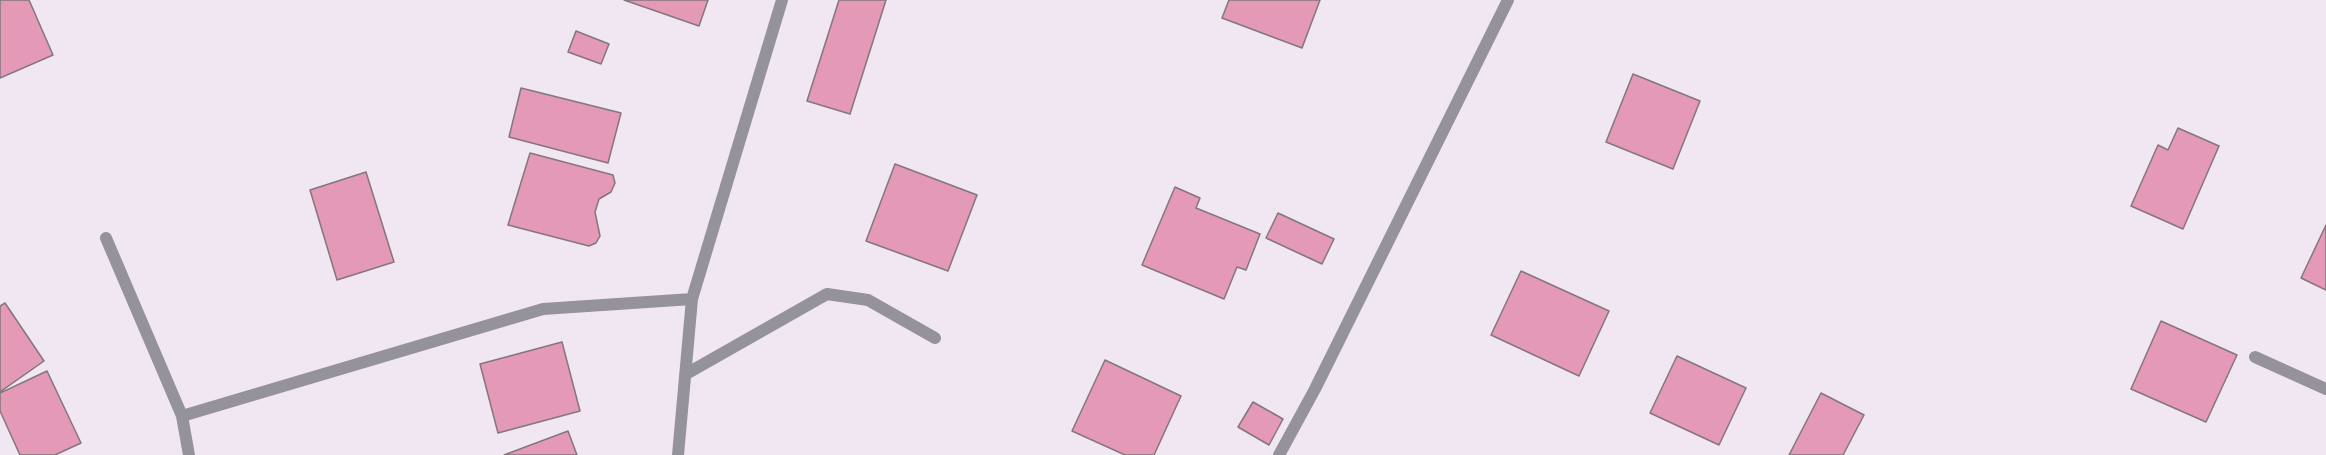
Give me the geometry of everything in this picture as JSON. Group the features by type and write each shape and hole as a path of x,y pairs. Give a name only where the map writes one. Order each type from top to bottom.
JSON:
{"street":[{"path":"678,455 692,299 782,0"},
{"path":"1280,455 1315,390 1508,0"},
{"path":"106,238 182,416 189,455"},
{"path":"686,374 827,294 868,300 935,338"},
{"path":"182,416 543,309 692,299"},
{"path":"2256,357 2326,388"}],"building":[{"path":"0,0 29,0 53,55 0,78"},
{"path":"624,0 708,0 699,26"},
{"path":"839,0 886,0 850,114 807,101"},
{"path":"1229,0 1320,0 1302,48 1222,18"},
{"path":"576,31 609,44 601,64 568,52"},
{"path":"1633,74 1700,101 1673,169 1606,142"},
{"path":"521,88 621,113 608,163 509,137"},
{"path":"2178,128 2219,146 2183,229 2131,206 2158,145 2168,150"},
{"path":"530,153 613,175 615,183 611,192 599,199 595,212 600,236 596,243 589,246 508,225"},
{"path":"895,164 977,195 948,271 866,241"},
{"path":"366,172 394,262 337,280 310,190"},
{"path":"1175,187 1200,198 1196,208 1260,234 1246,270 1237,267 1224,299 1142,265"},
{"path":"1278,213 1334,239 1322,264 1266,238"},
{"path":"2326,225 2326,290 2301,278"},
{"path":"1521,271 1609,311 1579,376 1491,335"},
{"path":"5,303 44,361 0,392 0,306"},
{"path":"2161,321 2237,355 2206,422 2131,389"},
{"path":"562,342 580,411 498,433 480,364"},
{"path":"1677,356 1746,388 1719,445 1650,413"},
{"path":"1105,360 1181,396 1154,455 1125,455 1072,431"},
{"path":"47,371 81,443 55,455 20,455 0,411 0,393"},
{"path":"1821,393 1864,415 1843,455 1789,455"},
{"path":"1253,402 1283,419 1269,445 1238,427"},
{"path":"568,431 577,455 504,455"}]}
